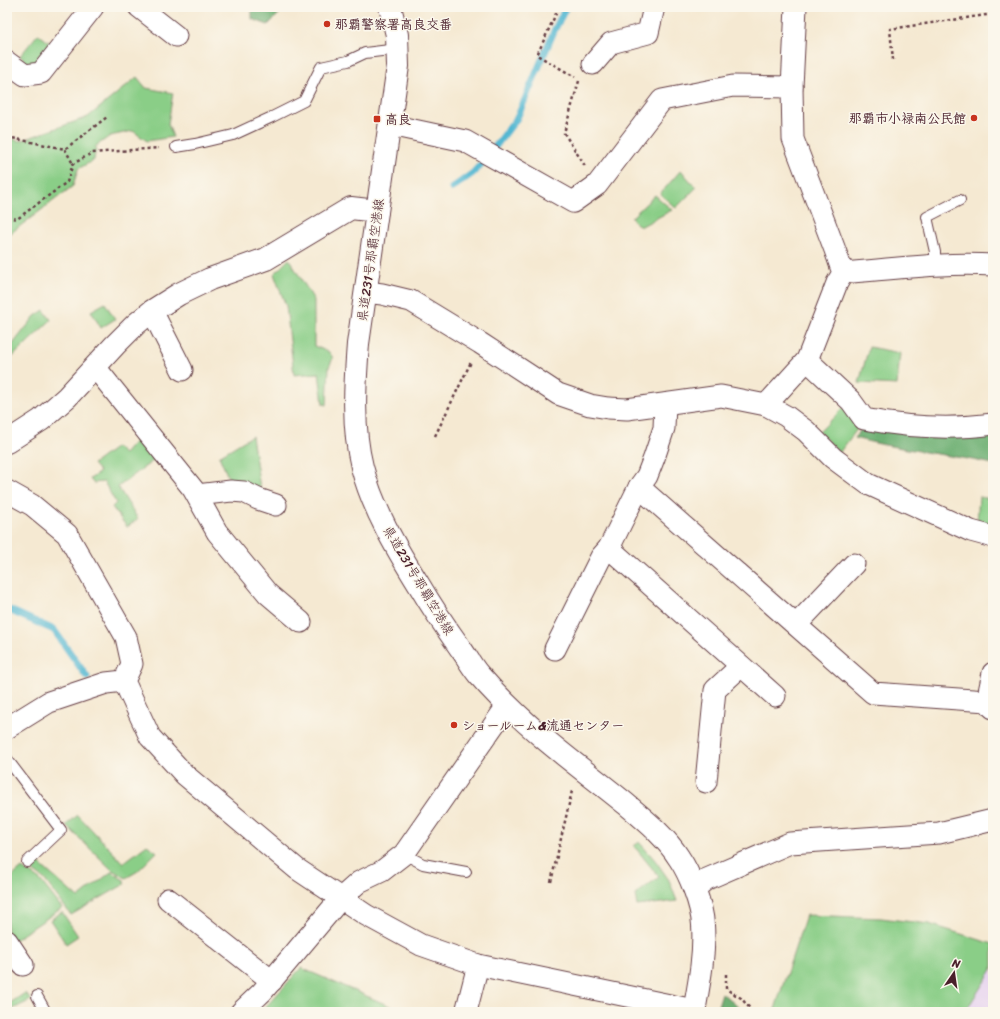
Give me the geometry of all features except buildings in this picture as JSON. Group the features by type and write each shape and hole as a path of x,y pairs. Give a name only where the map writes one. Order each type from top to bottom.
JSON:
{"main road":[{"name":"県道231号那覇空港線","path":"390,7 397,35 398,66 358,344 355,378 357,437 362,466 372,497 388,532 407,566 441,620 478,674 507,706 542,737 659,832 679,858 694,889 703,924 702,965 694,1011"},
{"path":"7,442 46,416 67,397 115,345 152,311 179,294 210,279 266,259 351,208 377,211"}],"street":[{"path":"7,62 25,75 41,73 93,7"},
{"path":"139,7 176,36"},
{"path":"593,64 611,43 648,33 654,7"},
{"path":"796,7 792,87 793,140 843,273"},
{"path":"390,125 465,141 573,202 597,184 662,100 733,86 792,87"},
{"path":"843,273 935,265 993,265"},
{"path":"766,405 807,360 836,283 843,273"},
{"path":"366,292 411,301 480,343 558,394 590,405 626,409 721,396 766,405 786,416 806,431 833,458 868,484 971,531 993,537"},
{"path":"152,311 182,370"},
{"path":"807,360 851,401 864,419 891,424 944,428 993,424"},
{"path":"95,367 197,495 217,532 268,594 301,622"},
{"path":"555,650 601,557 609,548 639,487 647,476 664,428 665,404"},
{"path":"639,487 873,694 990,705 993,673"},
{"path":"7,491 32,505 67,534 126,637 132,664 124,681"},
{"path":"197,495 231,491 244,492 258,500 276,505"},
{"path":"609,548 775,696"},
{"path":"796,625 854,564"},
{"path":"706,782 715,690 741,666"},
{"path":"7,728 49,702 106,683 124,681"},
{"path":"124,681 150,737 185,775 297,869 366,915 420,945 478,965 694,1011"},
{"path":"241,1012 262,992 341,898 358,882 382,871 404,854 507,706"},
{"path":"694,889 707,879 790,843 939,833 993,820"},
{"path":"168,899 272,980"},
{"path":"7,941 23,965"},
{"path":"466,1012 478,965"}],"lane":[{"path":"176,147 233,135 304,101 321,67 348,61 365,54 398,50"},
{"path":"935,265 935,252 927,217 960,200"},
{"path":"7,759 61,830 27,862"},
{"path":"404,854 423,864 466,872"},
{"path":"37,996 46,1012"}],"path":[{"path":"559,7 537,55 579,80 564,133 597,184"},
{"path":"893,60 890,28 993,14"},
{"path":"65,149 106,117"},
{"path":"7,136 65,149 73,164"},
{"path":"7,217 17,219 67,182 73,164 92,153 176,147"},
{"path":"435,436 480,343"},
{"path":"551,882 574,782 580,768"},
{"path":"726,974 726,989 741,998 754,1012"}],"shaded area":[{"path":"993,968 993,1012 965,1012"}],"green space":[{"path":"252,7 286,7 268,25 252,19"},
{"path":"38,34 50,43 35,62 28,64 20,56"},
{"path":"137,77 146,88 173,93 168,124 173,137 147,141 133,131 110,136 96,146 94,160 78,169 73,186 7,236 7,137 20,141 88,117"},
{"path":"681,170 696,188 676,208 660,194"},
{"path":"655,195 672,210 640,227 631,218"},
{"path":"289,259 314,300 314,346 329,352 333,358 329,367 327,405 323,404 319,373 294,375 286,306 274,274"},
{"path":"105,303 115,319 101,328 91,311"},
{"path":"44,310 51,320 7,362 7,349 9,349 35,316"},
{"path":"869,347 900,353 897,385 859,383"},
{"path":"846,405 858,428 839,453 819,432"},
{"path":"864,426 993,428 993,464 889,446 854,438"},
{"path":"252,436 261,494 231,484 219,456"},
{"path":"138,438 154,460 118,487 138,519 127,527 112,507 116,503 104,482 93,483 90,479 100,472 93,464 116,447 124,454"},
{"path":"979,497 993,499 990,526 977,522"},
{"path":"78,815 123,863 147,845 157,852 138,871 126,878 112,870 66,825"},
{"path":"639,842 655,860 669,880 677,901 637,906 635,895 659,877 634,846"},
{"path":"36,861 78,898 111,872 124,880 125,884 71,915 44,879 28,867"},
{"path":"22,868 40,880 62,908 13,941 7,933 7,881"},
{"path":"62,912 78,936 66,944 50,920"},
{"path":"806,915 881,918 929,924 993,944 993,968 965,1012 774,1012"},
{"path":"301,968 404,1012 261,1012"},
{"path":"25,993 31,1000 7,1012 7,1005"},
{"path":"722,993 744,1012 716,1012"}],"waterway":[{"path":"492,151 517,118 554,31 566,7"},
{"path":"452,188 473,173 484,161"},
{"path":"7,609 54,630 87,677"}],"place":[{"name":"那覇警察署高良交番","path":"327,24"},
{"name":"那覇市小禄南公民館","path":"974,118"},
{"name":"高良","path":"377,119"},
{"name":"ショールーム&流通センター","path":"454,725"}]}
